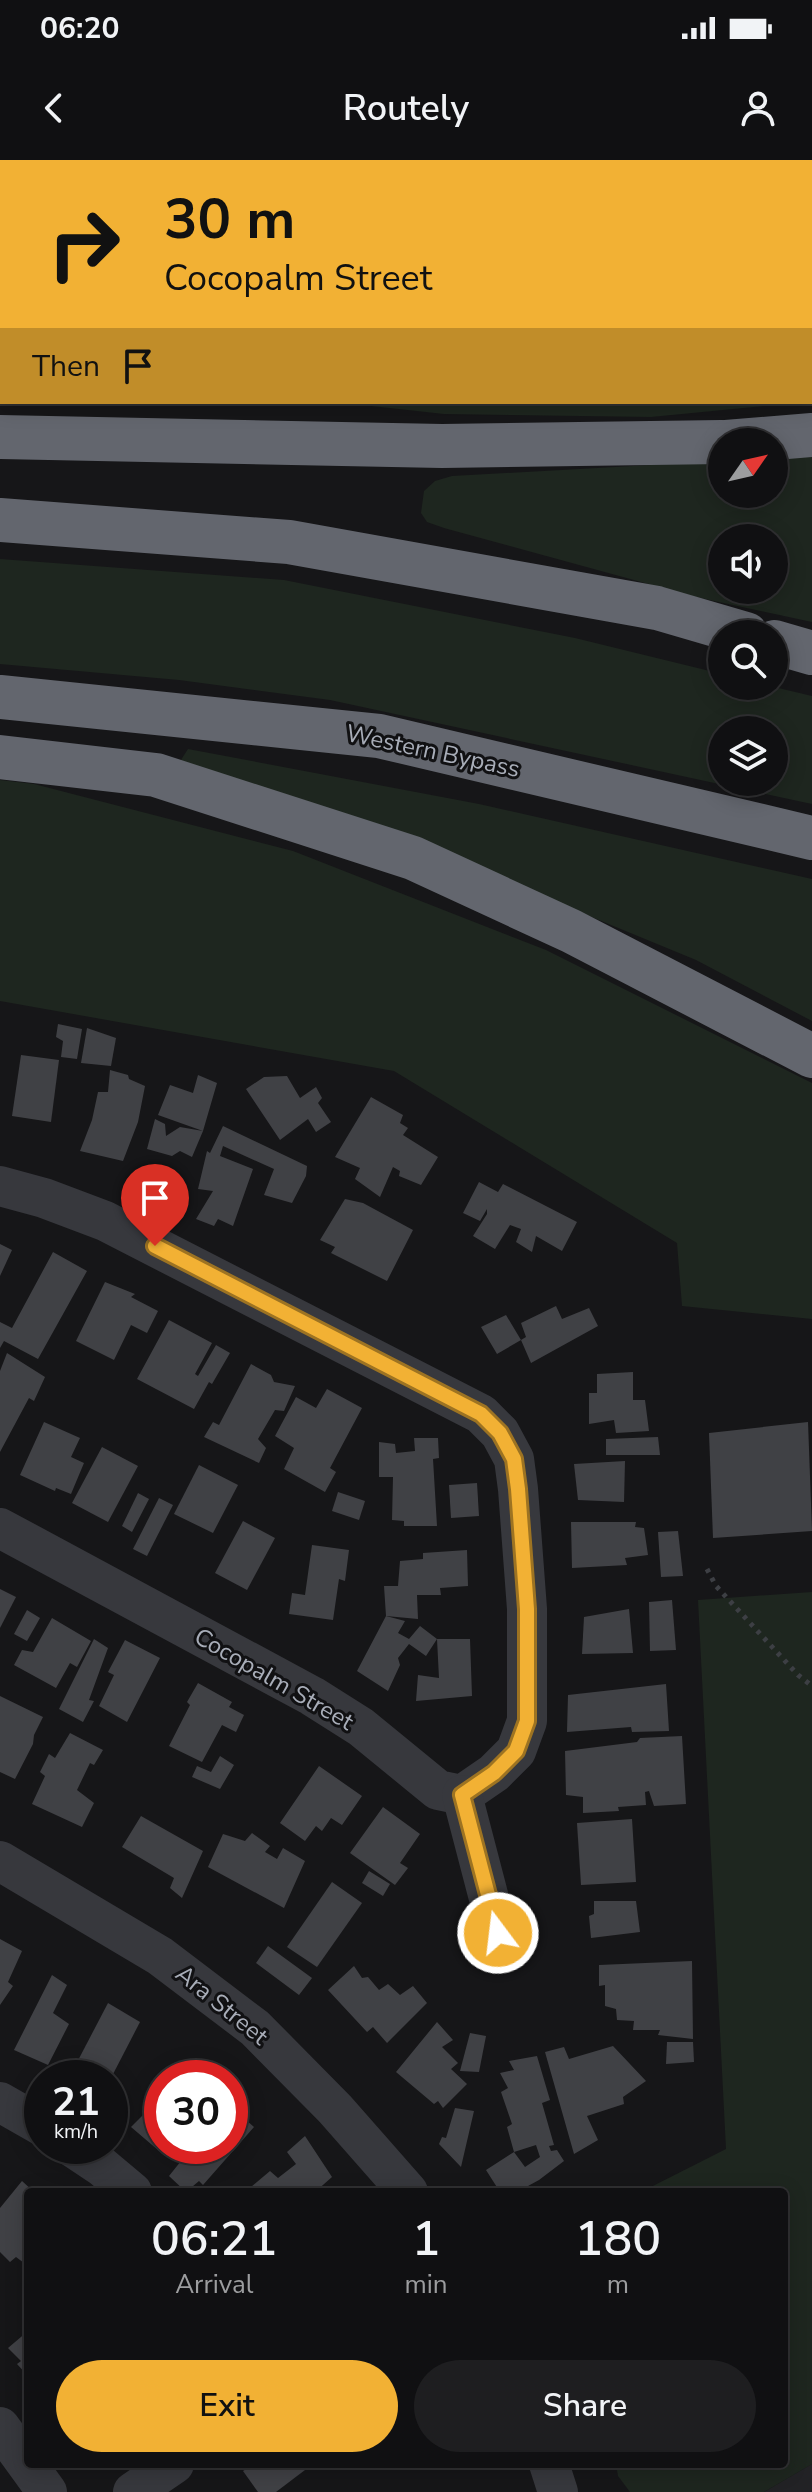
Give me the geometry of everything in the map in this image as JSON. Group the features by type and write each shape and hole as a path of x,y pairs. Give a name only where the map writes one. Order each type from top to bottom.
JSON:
{"highway":[{"path":"788,437 812,435"},
{"path":"0,437 442,446 708,442"},
{"path":"0,520 289,542 657,608 708,623"},
{"path":"788,646 812,653"},
{"name":"Western Bypass","path":"0,697 379,736 812,838"},
{"path":"0,757 156,775 413,858 571,931 812,1056"}],"street":[{"path":"0,1186 44,1198 105,1221 481,1414 500,1433 514,1459 518,1489 527,1609 527,1721 516,1751 494,1773 462,1795 498,1933"},
{"name":"Cocopalm Street","path":"0,1528 312,1696 361,1727 438,1790 462,1795"},
{"name":"Ara Street","path":"0,1861 160,1956 255,2028 335,2109 404,2188"},
{"path":"0,2102 24,2116"},
{"path":"95,2164 127,2188"},
{"path":"0,2427 24,2460"},
{"path":"30,2468 47,2492"},
{"path":"133,2492 168,2468"},
{"path":"550,2468 558,2492"}],"path":[{"path":"707,1569 716,1586 798,1675 812,1686"}],"shaded area":[{"path":"353,404 784,404 651,417 444,414"},
{"path":"812,455 812,622 728,604 788,604 788,524 708,524 708,600 427,522 421,513 424,491 435,481 452,476 708,462 708,508 788,508 788,456"},
{"path":"0,559 284,580 575,638 708,671 708,700 788,700 788,690 812,696 812,804 775,796 788,796 788,716 708,716 708,782 330,700 179,680 0,664"},
{"path":"188,749 479,804 812,879 812,1021 696,960 548,899 177,766"},
{"path":"0,780 34,784 293,851 546,950 812,1083 812,1319 682,1306 677,1243 394,1071 0,1001"},
{"path":"812,1592 812,2464 764,2492 630,2492 618,2476 617,2468 788,2468 788,2188 649,2188 726,2149 698,1600"},
{"path":"810,2465 812,2492 764,2492"}],"building":[{"path":"58,1024 82,1029 77,1059 61,1057 63,1041 56,1037"},
{"path":"87,1028 116,1038 111,1066 81,1063"},
{"path":"21,1055 59,1060 51,1122 12,1116"},
{"path":"110,1070 128,1075 129,1079 145,1086 138,1122 123,1161 80,1151 92,1120 98,1092 108,1092"},
{"path":"198,1075 217,1083 203,1131 158,1115 170,1085 193,1093"},
{"path":"287,1076 300,1098 316,1087 322,1098 318,1103 331,1122 316,1132 308,1119 280,1140 246,1089 264,1077"},
{"path":"371,1097 403,1115 400,1123 408,1128 403,1135 438,1157 421,1185 399,1176 400,1171 393,1167 380,1197 355,1179 360,1168 335,1157"},
{"path":"155,1119 165,1124 166,1136 180,1127 203,1131 192,1157 180,1151 172,1156 147,1149"},
{"path":"223,1126 307,1166 306,1176 292,1203 264,1195 274,1169 223,1146 220,1156 253,1169 233,1226 218,1219 214,1226 196,1219 213,1191 198,1189 207,1151 210,1153"},
{"path":"479,1182 498,1192 503,1184 577,1222 562,1251 536,1236 532,1252 516,1242 521,1229 510,1225 495,1249 473,1236 487,1209 480,1221 463,1213"},
{"path":"345,1199 363,1203 413,1230 387,1281 331,1253 335,1247 320,1240"},
{"path":"0,1244 12,1250 0,1276"},
{"path":"53,1252 87,1271 38,1359 4,1341 0,1348 0,1322 12,1328"},
{"path":"105,1282 135,1294 131,1297 158,1311 147,1333 131,1325 114,1360 76,1341"},
{"path":"556,1306 562,1319 589,1308 598,1326 531,1363 521,1340 526,1337 521,1323"},
{"path":"506,1315 521,1340 497,1354 481,1327"},
{"path":"169,1320 212,1343 195,1374 198,1376 216,1345 230,1353 194,1409 137,1379"},
{"path":"7,1353 45,1377 34,1401 29,1398 0,1452 0,1371"},
{"path":"251,1364 271,1375 274,1382 295,1386 284,1411 275,1410 258,1439 266,1448 259,1463 204,1437 213,1422 219,1425"},
{"path":"633,1372 633,1400 645,1400 649,1431 616,1433 614,1420 589,1424 589,1393 597,1393 597,1374"},
{"path":"327,1389 362,1408 330,1468 336,1472 325,1492 284,1469 294,1448 275,1436 296,1397 316,1408"},
{"path":"44,1422 80,1438 71,1457 84,1463 71,1494 56,1488 55,1491 20,1475"},
{"path":"808,1422 812,1531 713,1538 709,1433"},
{"path":"658,1437 660,1455 606,1455 606,1439"},
{"path":"414,1438 438,1438 439,1458 433,1459 437,1526 404,1526 404,1521 392,1520 393,1477 379,1477 379,1442 395,1444 396,1453 415,1451"},
{"path":"102,1447 138,1466 108,1522 72,1503"},
{"path":"625,1461 624,1502 578,1500 574,1464"},
{"path":"199,1465 238,1485 213,1533 174,1514"},
{"path":"477,1483 479,1516 451,1518 449,1485"},
{"path":"338,1492 365,1501 359,1520 332,1511"},
{"path":"138,1493 149,1499 132,1532 122,1526"},
{"path":"159,1498 173,1505 147,1556 133,1549"},
{"path":"243,1521 275,1538 247,1590 215,1573"},
{"path":"571,1522 636,1522 635,1527 644,1528 648,1555 625,1558 627,1565 572,1568"},
{"path":"678,1531 683,1576 661,1577 658,1532"},
{"path":"312,1545 349,1550 345,1581 339,1579 333,1620 289,1614 292,1593 305,1595"},
{"path":"467,1550 468,1586 440,1588 441,1595 417,1595 418,1619 386,1616 384,1586 398,1586 400,1561 423,1559 423,1553"},
{"path":"0,1589 16,1597 0,1628"},
{"path":"672,1600 676,1650 650,1651 649,1602"},
{"path":"629,1609 633,1653 582,1654 584,1617"},
{"path":"27,1610 40,1618 27,1641 14,1634"},
{"path":"386,1616 405,1621 398,1633 409,1639 420,1626 437,1639 426,1656 409,1644 398,1658 400,1665 388,1691 357,1671"},
{"path":"52,1618 91,1641 77,1667 70,1663 56,1688 14,1665 22,1650 33,1652"},
{"path":"94,1639 108,1648 89,1700 94,1701 83,1722 59,1709"},
{"path":"437,1639 470,1639 472,1696 416,1701 418,1675 439,1678"},
{"path":"125,1640 160,1658 127,1722 99,1706 114,1675 108,1672"},
{"path":"198,1683 232,1702 229,1707 244,1715 236,1732 222,1725 202,1762 169,1746"},
{"path":"666,1684 669,1731 632,1732 631,1727 567,1732 568,1695"},
{"path":"0,1696 43,1717 15,1779 0,1772"},
{"path":"70,1733 103,1750 94,1765 90,1763 77,1790 94,1803 82,1827 32,1804 45,1776 40,1772 49,1754 55,1758"},
{"path":"682,1736 686,1804 654,1806 649,1791 645,1792 646,1805 618,1807 619,1811 583,1813 583,1797 566,1795 565,1751 637,1742 640,1738"},
{"path":"220,1756 234,1765 220,1789 192,1777 197,1766 211,1772"},
{"path":"319,1766 362,1796 342,1825 331,1818 322,1831 316,1826 305,1841 280,1823"},
{"path":"383,1807 420,1834 400,1863 408,1868 395,1885 350,1853"},
{"path":"141,1816 203,1851 182,1898 170,1888 174,1878 122,1847"},
{"path":"632,1819 636,1882 581,1885 577,1823"},
{"path":"252,1833 270,1846 265,1852 277,1859 283,1848 305,1861 284,1908 208,1867 223,1834 245,1841"},
{"path":"369,1871 390,1884 383,1896 362,1883"},
{"path":"332,1882 362,1903 317,1967 287,1947"},
{"path":"594,1901 636,1901 640,1932 591,1938 589,1916 594,1914"},
{"path":"0,1939 22,1951 8,1982 13,1986 0,2005"},
{"path":"268,1946 312,1978 299,1995 256,1963"},
{"path":"692,1961 693,2039 658,2035 660,2030 633,2030 634,2021 617,2020 616,2009 605,2006 605,1985 599,1986 599,1965"},
{"path":"354,1966 362,1978 368,1977 379,1990 388,1984 400,1995 413,1986 427,2003 387,2043 373,2027 367,2032 328,1990"},
{"path":"52,1975 67,1985 53,2013 69,2024 51,2060 37,2060 14,2050"},
{"path":"108,2003 140,2022 120,2060 78,2060"},
{"path":"437,2022 453,2040 442,2047 458,2063 451,2069 467,2084 443,2108 438,2101 434,2104 396,2072"},
{"path":"470,2033 486,2036 479,2072 460,2071"},
{"path":"667,2042 693,2042 694,2062 666,2064"},
{"path":"613,2046 646,2081 623,2097 624,2104 587,2116 598,2140 574,2154 545,2052 564,2047 569,2059"},
{"path":"537,2056 550,2100 542,2103 554,2145 549,2146 551,2151 557,2150 564,2161 524,2188 497,2188 486,2170 514,2152 507,2127 512,2124 501,2092 508,2088 500,2073 514,2070 509,2061","holes":["536,2145 540,2157 525,2167 514,2152"]},
{"path":"455,2108 474,2111 461,2167 439,2144 442,2137 446,2138"},
{"path":"144,2114 144,2138 131,2127"},
{"path":"305,2136 332,2177 320,2188 250,2188 270,2171 278,2178 296,2164 287,2152"},
{"path":"179,2164 221,2164 203,2185 199,2181 191,2188 182,2188 169,2176"},
{"path":"22,2181 30,2188 24,2188 24,2263 16,2257 10,2262 0,2252 0,2208"},
{"path":"24,2334 24,2372 17,2364 21,2361 8,2348"},
{"path":"248,2468 305,2470 276,2492 258,2492 243,2471"}],"route":[{"path":"155,1246 481,1414 500,1433 514,1459 527,1609 527,1721 516,1751 494,1773 462,1795 498,1933"}]}
